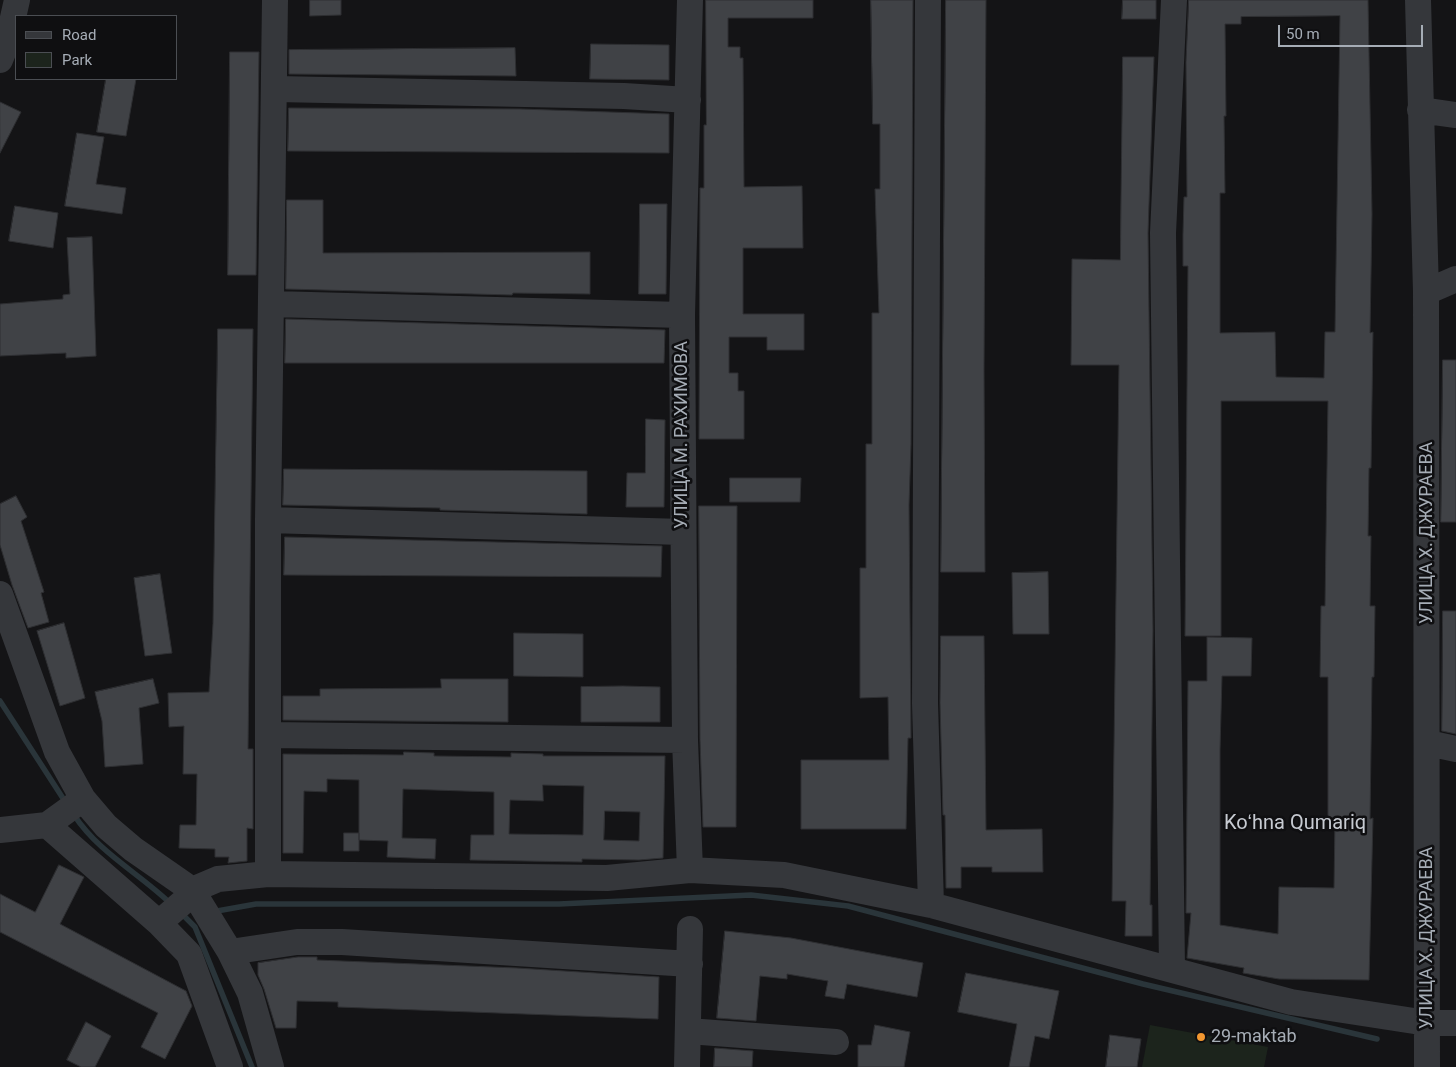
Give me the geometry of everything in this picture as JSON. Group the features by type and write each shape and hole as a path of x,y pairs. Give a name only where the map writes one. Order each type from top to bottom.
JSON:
{"street":[{"path":"0,60 17,0"},
{"path":"268,874 268,520 276,89 275,0"},
{"name":"УЛИЦА М. РАХИМОВА","path":"690,0 682,315 682,532 685,740 690,870"},
{"path":"928,0 924,703 931,905"},
{"path":"1172,969 1163,233 1174,0"},
{"name":"УЛИЦА Х. ДЖУРАЕВА","path":"1418,0 1426,292 1427,1067"},
{"path":"276,89 624,96 688,100"},
{"path":"1420,110 1456,115"},
{"path":"1426,292 1456,279"},
{"path":"273,304 682,315"},
{"path":"268,520 682,532"},
{"path":"0,594 57,752 69,777 83,799 106,826 192,899 215,928 230,952 250,993 272,1067"},
{"path":"268,734 685,740"},
{"path":"1428,743 1456,748"},
{"path":"0,830 47,824 83,799"},
{"path":"47,824 159,923 189,954 230,1067"},
{"path":"159,923 218,880 268,874 607,878 690,870 784,875 931,905 1291,1002 1427,1024 1456,1023"},
{"path":"687,1067 690,929"},
{"path":"230,952 297,942 342,942 690,964"},
{"path":"688,1032 836,1042"}],"green space":[{"path":"1150,1025 1268,1047 1264,1067 1142,1067"}],"building":[{"path":"310,0 341,0 341,15 310,16"},
{"path":"706,0 813,0 813,18 728,18 728,47 740,47 740,58 743,58 744,187 802,186 803,248 743,248 743,314 804,314 804,350 767,350 767,337 729,337 729,373 738,373 738,391 744,391 744,439 699,439 700,188 704,188"},
{"path":"871,0 913,0 911,444 909,505 911,738 908,738 906,829 801,829 801,760 889,760 888,697 860,698 860,568 866,568 866,444 872,444 872,313 879,313 875,189 880,189 880,124 873,124"},
{"path":"946,0 986,0 985,572 941,572"},
{"path":"1123,0 1156,0 1156,19 1122,19"},
{"path":"1189,0 1368,0 1372,214 1370,333 1373,332 1368,536 1371,536 1370,606 1375,606 1374,677 1372,677 1370,819 1373,818 1369,980 1279,979 1243,973 1244,968 1187,958 1191,913 1186,913 1188,681 1207,681 1207,637 1252,638 1251,676 1222,676 1220,925 1278,934 1279,887 1334,888 1335,818 1328,818 1328,677 1320,677 1321,606 1325,606 1328,401 1221,401 1221,636 1185,636 1188,266 1183,266 1183,234 1184,197 1187,197 1186,62","holes":["1340,16 1335,332 1325,332 1324,378 1276,377 1275,332 1220,333 1220,193 1225,193 1225,24 1241,24 1241,17"]},
{"path":"591,44 669,45 669,80 590,79"},
{"path":"515,48 516,76 289,74 289,50"},
{"path":"230,52 259,52 256,275 228,275"},
{"path":"1123,57 1154,57 1148,233 1153,630 1150,905 1152,905 1152,936 1125,936 1126,901 1112,901 1119,365 1071,365 1072,259 1120,260"},
{"path":"106,80 136,80 126,136 97,132"},
{"path":"0,102 21,112 0,153"},
{"path":"289,108 520,109 669,114 669,153 288,151"},
{"path":"77,133 104,137 96,184 126,188 122,214 65,206"},
{"path":"287,200 323,200 323,253 590,252 590,294 513,293 512,295 286,289"},
{"path":"640,204 667,204 666,294 639,294"},
{"path":"15,206 58,213 53,248 9,241"},
{"path":"92,237 96,356 66,358 66,353 0,356 0,304 63,299 63,295 70,294 67,238"},
{"path":"286,319 665,330 664,363 285,363"},
{"path":"218,329 253,329 248,749 253,749 253,829 247,828 247,861 228,863 229,857 215,857 215,849 179,848 180,825 196,825 197,774 183,774 184,726 169,727 168,693 209,692 213,624"},
{"path":"1443,360 1456,360 1456,522 1441,522"},
{"path":"646,419 665,420 664,507 626,507 627,473 645,473"},
{"path":"284,469 587,471 587,514 440,510 440,508 283,505"},
{"path":"730,478 801,478 800,502 730,502"},
{"path":"16,496 27,517 21,521 44,592 41,593 49,622 28,628 0,545 0,504"},
{"path":"699,506 737,506 736,827 703,827 700,740"},
{"path":"285,537 662,546 661,577 284,575"},
{"path":"1048,572 1049,634 1013,634 1012,573"},
{"path":"160,574 172,653 145,656 134,578"},
{"path":"1443,611 1456,611 1456,734 1442,731"},
{"path":"64,623 85,698 60,706 37,631"},
{"path":"514,633 583,634 583,677 514,676"},
{"path":"941,636 984,636 986,830 1042,829 1043,872 992,872 992,867 961,867 961,888 946,888 940,703"},
{"path":"153,679 159,703 139,708 143,764 105,767 102,721 95,692"},
{"path":"441,679 508,679 508,722 283,720 283,696 320,696 320,689 441,688"},
{"path":"581,687 660,687 660,722 581,722"},
{"path":"404,752 434,753 434,756 511,757 511,753 543,754 543,756 665,756 663,858 639,860 582,859 582,862 470,860 471,835 494,835 494,792 403,789 402,838 436,839 435,859 387,857 388,841 359,840 359,780 327,779 327,792 304,791 303,853 283,853 283,754 403,755","holes":["543,785 584,786 583,835 509,834 510,800 543,801","605,811 640,812 639,841 604,840"]},
{"path":"344,833 359,833 359,851 344,851"},
{"path":"59,865 84,877 60,924 186,991 192,1006 165,1059 141,1047 158,1013 0,932 0,894 35,912"},
{"path":"725,931 791,938 923,963 917,997 847,984 844,999 825,996 828,981 787,974 787,979 760,976 756,1021 717,1018"},
{"path":"298,957 317,957 317,960 517,968 659,977 658,1019 338,1007 338,1002 297,1001 296,1028 276,1028 258,975 258,963"},
{"path":"966,973 1059,991 1049,1039 1035,1036 1029,1067 1009,1067 1017,1024 958,1012"},
{"path":"86,1022 111,1036 95,1067 81,1067 67,1060"},
{"path":"875,1025 910,1032 904,1067 858,1067 858,1045 871,1045"},
{"path":"1110,1035 1141,1039 1137,1067 1106,1067"},
{"path":"715,1048 753,1051 752,1067 714,1067"}],"waterway":[{"path":"0,701 66,803"},
{"path":"74,815 95,841 171,904"},
{"path":"213,914 217,911 256,904 559,904 751,895 848,906 1143,984 1377,1039"},
{"path":"180,912 195,927 252,1067"}],"place":[{"name":"29-maktab","path":"1201,1037"}],"district":[{"name":"Koʻhna Qumariq","path":"1295,824"}]}
